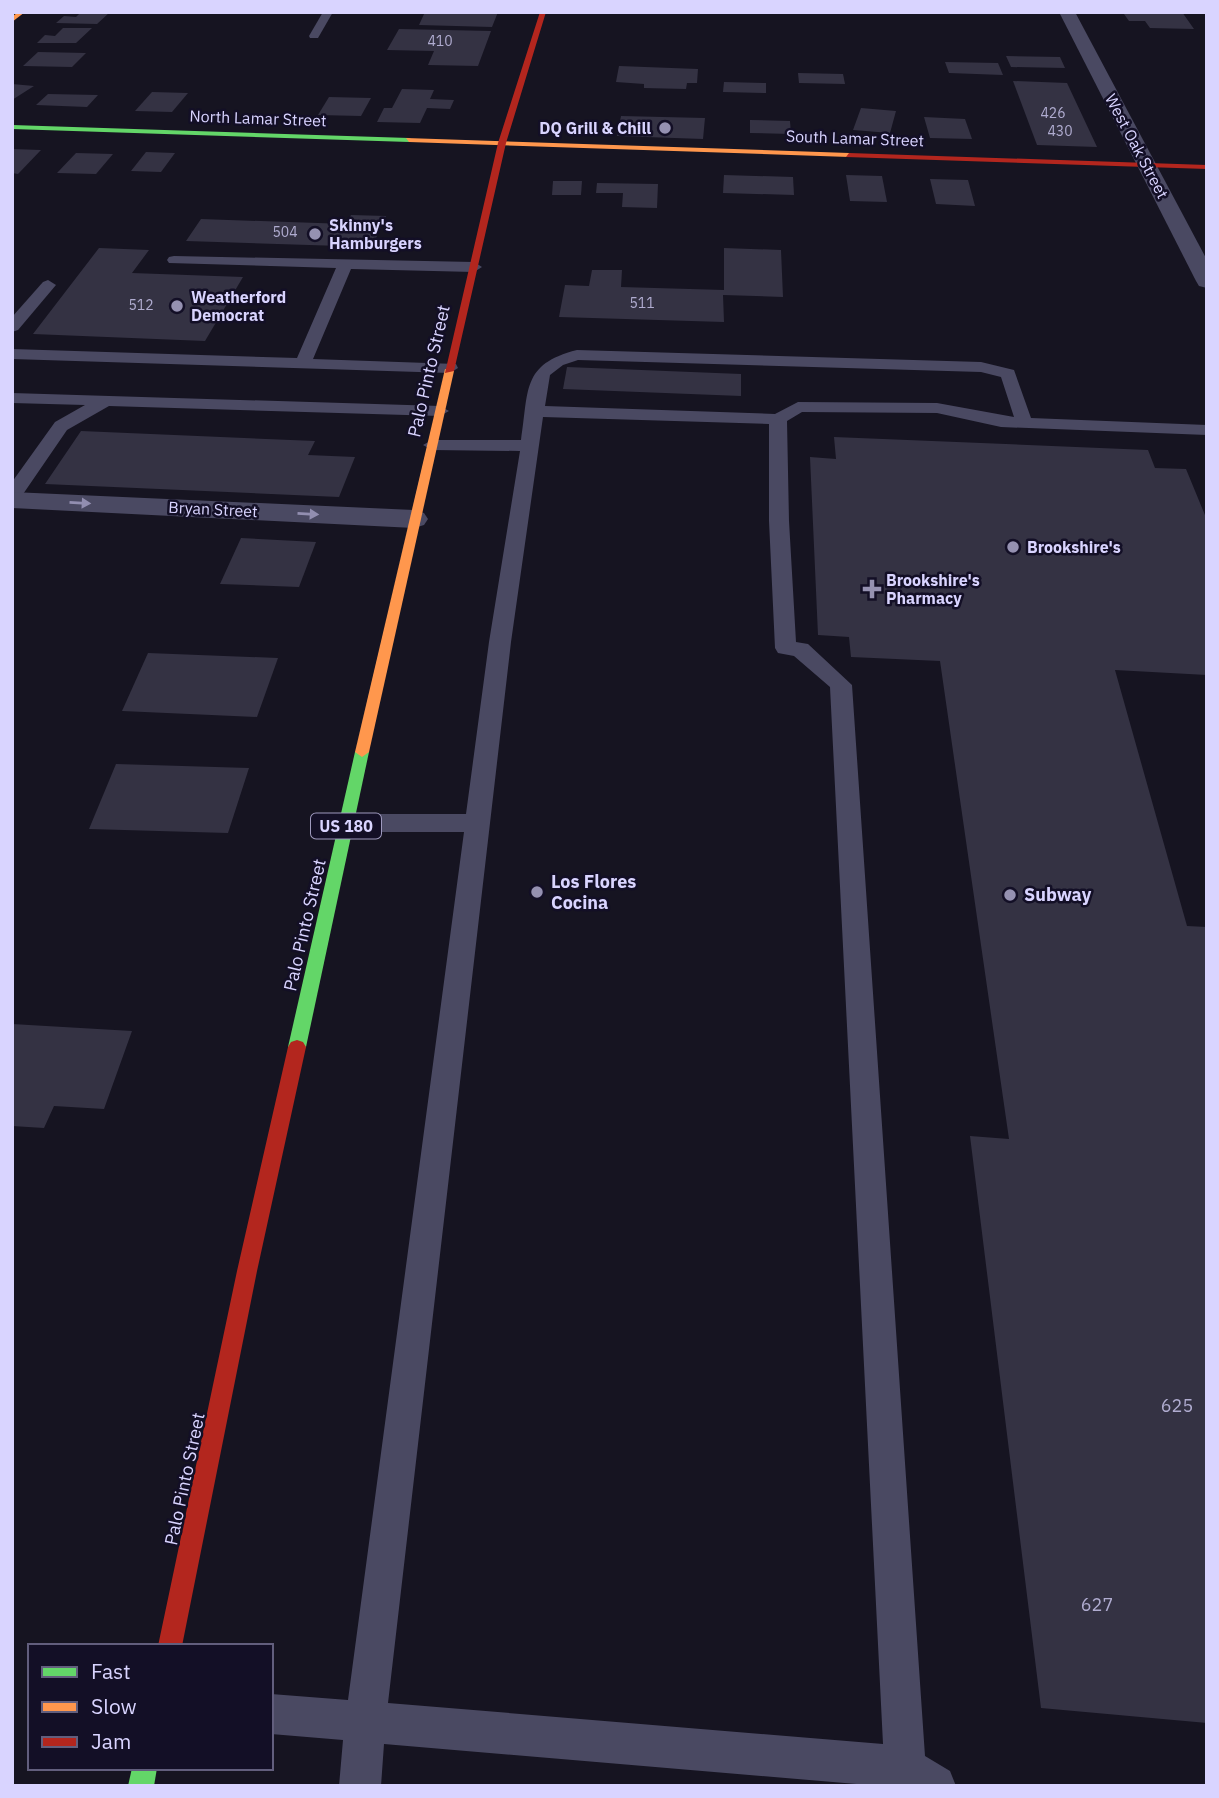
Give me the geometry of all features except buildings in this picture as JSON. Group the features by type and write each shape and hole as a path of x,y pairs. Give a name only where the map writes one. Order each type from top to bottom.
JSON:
{"main road":[{"path":"12,20 22,12"},
{"name":"Palo Pinto Street","path":"170,1644 247,1271 414,519 502,143 543,12"},
{"name":"North Lamar Street","path":"12,127 502,143"},
{"name":"South Lamar Street","path":"502,143 1207,167"}],"street":[{"name":"West Oak Street","path":"1067,12 1206,276"},
{"name":"Bryan Street","path":"12,498 414,519"}],"lane":[{"path":"314,36 328,12"},
{"path":"174,260 474,267"},
{"path":"303,363 345,264"},
{"path":"12,327 48,285"},
{"path":"12,354 450,368"},
{"path":"359,1786 500,642 542,373 557,361 577,355 599,383 659,385 708,386 793,361 981,367 1008,373 1024,422"},
{"path":"273,1714 920,1776 841,685 800,649 786,648 779,521 792,401 793,361"},
{"path":"535,411 599,383 708,386 792,401 937,408 1001,422 1207,430"},
{"path":"12,398 440,411"},
{"path":"12,498 61,426 106,401"},
{"path":"432,444 530,446"},
{"path":"347,823 477,823"}],"traffic: fast":[{"path":"12,127 409,140"},
{"path":"297,1047 362,752"},
{"path":"141,1786 145,1770"}],"traffic: slow":[{"path":"12,20 22,12"},
{"path":"409,140 849,155"},
{"path":"362,752 449,371"}],"traffic: jam":[{"path":"449,371 502,143 543,12"},
{"path":"849,155 1207,167"},
{"path":"170,1644 247,1271 297,1047"}],"place":[{"name":"DQ Grill & Chill","path":"665,128"},
{"name":"Skinny's Hamburgers","path":"315,234"},
{"name":"Weatherford Democrat","path":"177,306"},
{"name":"Brookshire's","path":"1013,547"},
{"name":"Brookshire's Pharmacy","path":"872,589"},
{"name":"Los Flores Cocina","path":"537,892"},
{"name":"Subway","path":"1010,895"}]}
